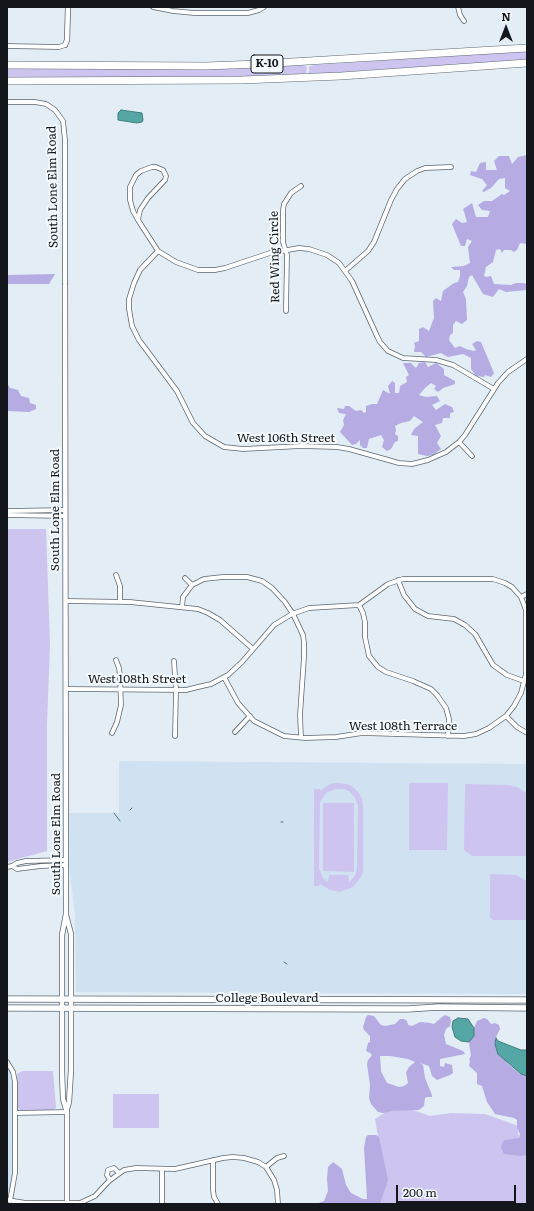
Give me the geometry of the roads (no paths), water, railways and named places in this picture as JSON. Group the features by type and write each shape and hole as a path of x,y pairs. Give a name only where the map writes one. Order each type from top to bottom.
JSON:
{"highway":[{"name":"K-10","path":"7,66 191,66 265,64 527,48"},
{"name":"K-10","path":"7,81 249,80 341,76 527,63"}],"main road":[{"name":"College Boulevard","path":"7,999 527,1000"},
{"name":"College Boulevard","path":"7,1008 408,1010 438,1007 527,1008"}],"street":[{"path":"7,46 60,47 64,45 67,40 68,7"},
{"path":"153,7 187,13 248,13 264,7"},
{"path":"214,7 214,13"},
{"path":"458,7 460,15 464,21"},
{"name":"South Lone Elm Road","path":"7,102 35,102 46,104 55,110 63,121 65,134 66,914 62,935 62,1072 63,1100 67,1111"},
{"path":"138,220 143,204 165,180 165,172 160,168 152,167 141,171 136,175 131,183 129,192 133,211 138,220 158,251 184,266 205,270 226,268 270,253 285,250 299,248 318,251 334,259 345,270 352,281 380,342 388,351 398,357 436,360 453,365 494,389"},
{"path":"345,270 368,251 374,242 391,200 405,179 417,171 425,168 451,167"},
{"name":"Red Wing Circle","path":"286,311 287,260 282,230 284,204 291,193 301,186"},
{"name":"West 106th Street","path":"158,251 140,270 134,282 129,301 132,326 138,340 177,391 193,423 210,439 224,447 236,449 307,446 337,447 350,449 388,461 405,464 418,463 446,452 459,442 494,389 508,372 527,359"},
{"path":"459,442 472,456"},
{"path":"7,511 65,513"},
{"path":"7,516 65,513"},
{"path":"116,575 120,586 120,602"},
{"path":"182,607 184,597 192,585 204,579 223,577 247,577 262,581 272,588 285,602 294,614 303,635 304,643 300,715 301,737"},
{"path":"186,578 192,585"},
{"path":"448,736 449,719 446,708 437,695 431,689 413,681 376,669 369,656 365,637 365,622 359,605 388,584 398,580 408,578 496,580 512,587 521,597 526,610 526,669 521,693 514,706 506,716 517,727 527,733"},
{"path":"398,580 404,596 415,609 428,616 454,619 465,625 476,634 493,665 504,674 524,681"},
{"path":"521,597 527,594"},
{"path":"66,601 120,602 200,610 215,617 253,648"},
{"name":"West 108th Street","path":"66,690 186,690 198,688 211,684 224,677 242,662 274,625 281,620 309,608 359,605"},
{"path":"112,733 119,714 119,668 116,660"},
{"path":"174,661 176,690 175,736"},
{"name":"West 108th Terrace","path":"224,677 238,703 254,721 284,736 336,737 362,733 464,736 480,732 495,725 506,716"},
{"path":"235,732 250,716"},
{"path":"9,867 26,860 66,860"},
{"path":"9,867 17,869 41,866 66,866"},
{"name":"South Lone Elm Road","path":"66,914 71,934 71,1070 67,1111 67,1204"},
{"path":"7,1062 14,1075 15,1113 15,1173 9,1200 26,1203 80,1203 95,1196 110,1180 124,1170 136,1168 162,1169 184,1167 223,1158 244,1158 258,1162 266,1167 274,1180 277,1190 278,1204"},
{"path":"15,1113 67,1111"},
{"path":"266,1167 277,1158 284,1156"},
{"path":"213,1160 213,1190 214,1197 218,1204"},
{"path":"110,1180 107,1175 108,1170 114,1168 119,1173"},
{"path":"162,1169 162,1204"},
{"path":"90,1199 92,1204"}],"waterway":[{"path":"114,813 120,821"}]}
